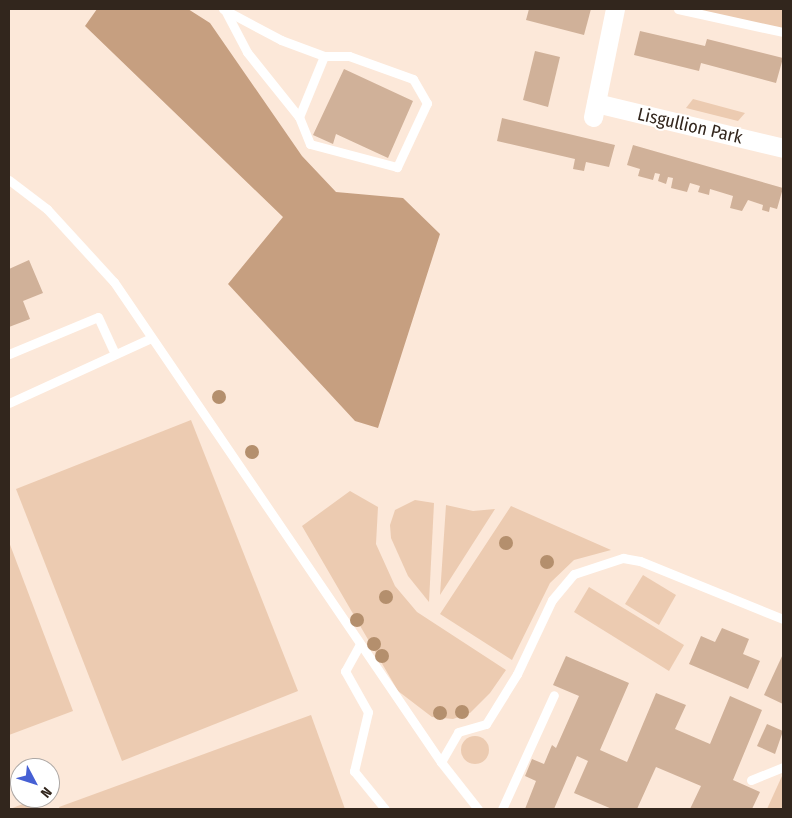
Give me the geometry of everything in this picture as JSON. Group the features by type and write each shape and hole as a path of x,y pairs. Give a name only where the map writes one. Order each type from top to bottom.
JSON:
{"street":[{"name":"Lisgullion Park","path":"615,9 595,110 783,148"}],"lane":[{"path":"678,9 783,32"},
{"path":"224,10 281,40 324,56 349,56 413,79 427,103 397,167 310,144 299,116 248,52 224,10"},
{"path":"299,116 324,56"},
{"path":"9,180 47,209 114,282 359,646 441,762 478,809"},
{"path":"9,354 98,317 114,354"},
{"path":"9,403 151,338"},
{"path":"441,762 458,732 486,724 517,674 552,600 574,574 623,558 640,561 783,619"},
{"path":"359,646 344,671 368,712 354,771 385,809"},
{"path":"502,809 554,695"},
{"path":"750,780 783,767"}],"shaded area":[{"path":"97,9 188,9 210,23 302,156 336,192 403,198 440,234 378,428 355,421 228,284 283,217 85,26"},
{"path":"689,9 783,9 783,29"},
{"path":"693,99 745,113 738,121 686,108"},
{"path":"191,420 298,691 122,761 16,489"},
{"path":"350,491 378,507 376,544 395,586 417,612 506,670 490,693 470,713 453,719 432,717 398,691 302,526"},
{"path":"415,500 434,503 429,602 408,576 391,538 390,525 395,510"},
{"path":"446,505 473,511 495,509 440,595"},
{"path":"511,506 611,550 574,560 550,583 512,660 440,614"},
{"path":"9,542 73,711 9,735"},
{"path":"643,575 676,595 659,625 625,604"},
{"path":"589,587 684,645 669,671 574,612"},
{"path":"311,715 345,809 60,809 60,807"},
{"path":"475,736 485,740 489,750 485,760 475,764 465,760 461,750 465,740"},
{"path":"782,776 783,809 767,809"},
{"path":"36,808 36,809 10,809"}],"building":[{"path":"529,9 591,9 584,35 526,20"},
{"path":"640,31 705,46 707,39 783,58 776,83 701,63 699,71 634,55"},
{"path":"535,51 560,57 548,107 523,100"},
{"path":"344,69 413,101 388,158 336,134 333,144 313,135"},
{"path":"502,118 615,145 609,167 586,162 584,171 573,169 575,159 497,141"},
{"path":"633,145 783,188 777,209 770,207 769,212 762,210 763,205 748,200 742,211 730,208 733,196 710,189 709,195 698,192 700,186 690,183 687,192 671,188 673,178 668,177 666,184 658,181 660,174 655,173 653,180 638,176 640,169 627,165"},
{"path":"29,260 43,293 23,301 30,319 9,327 9,269"},
{"path":"722,628 749,639 743,654 760,661 748,689 689,664 701,636 715,642"},
{"path":"783,654 783,704 764,695"},
{"path":"566,656 629,683 600,750 627,762 656,693 686,705 675,729 710,744 730,696 762,710 733,780 760,792 752,809 690,809 701,786 656,767 637,809 612,809 574,793 588,761 577,756 554,809 525,809 536,781 525,776 532,759 544,764 552,745 556,748 579,696 553,685"},
{"path":"767,724 783,731 775,754 757,746"}]}
